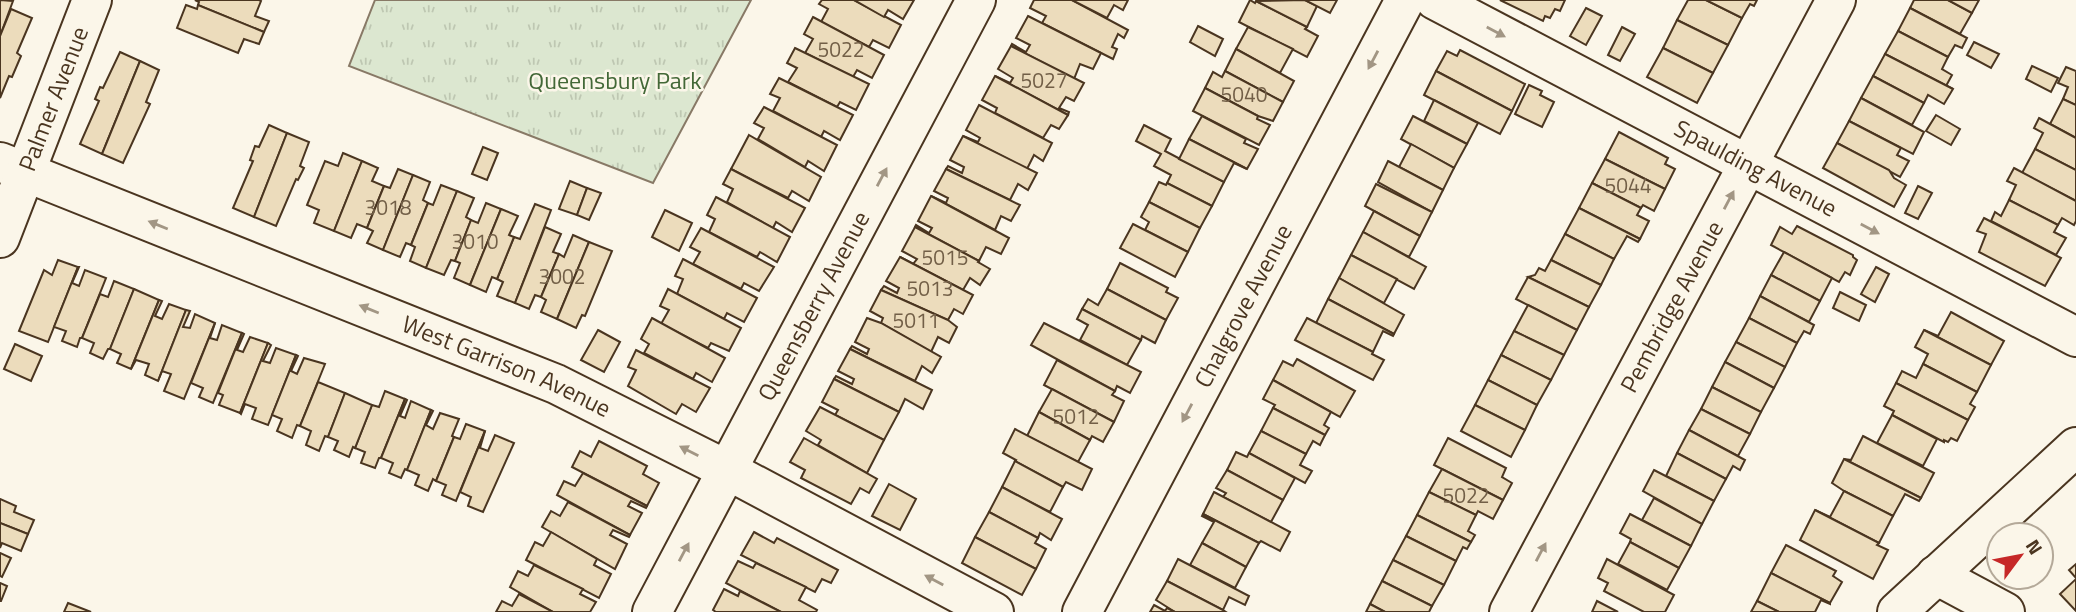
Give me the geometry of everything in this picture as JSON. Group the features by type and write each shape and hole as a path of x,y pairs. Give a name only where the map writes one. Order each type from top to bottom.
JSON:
{"street":[{"name":"Palmer Avenue","path":"0,238 13,167 92,0"},
{"name":"Queensberry Avenue","path":"652,612 976,0"},
{"name":"Chalgrove Avenue","path":"1082,612 1405,0"},
{"name":"Spaulding Avenue","path":"1435,0 2076,337"},
{"name":"Pembridge Avenue","path":"1509,612 1836,0"},
{"name":"West Garrison Avenue","path":"13,167 556,384 727,470 994,612"},
{"path":"1897,612 2076,447"},
{"path":"1936,575 1962,612"},
{"path":"1936,575 2006,612"}],"green space":[{"name":"Queensbury Park","path":"375,0 751,0 653,183 349,66"}],"building":[{"path":"0,0 13,1 0,36"},
{"path":"195,0 259,0 261,1 255,16 269,21 264,32 198,5 199,2"},
{"path":"822,0 854,0 901,25 889,48 873,40 869,47 821,22 828,9 819,4"},
{"path":"854,0 914,0 903,19 888,10 884,17"},
{"path":"1034,0 1072,0 1128,30 1124,38 1118,34 1112,47 1117,49 1113,59 1042,23 1046,16 1030,8"},
{"path":"1072,0 1128,0 1123,10 1114,5 1107,18"},
{"path":"1250,0 1307,27 1305,29 1318,36 1307,57 1239,22"},
{"path":"1305,0 1317,6 1307,27 1256,1"},
{"path":"1305,0 1337,0 1330,13"},
{"path":"1500,0 1565,0 1560,11 1555,9 1550,18 1545,16 1543,21"},
{"path":"1688,0 1706,0 1742,18 1728,45 1677,20"},
{"path":"1706,0 1757,0 1754,6 1750,4 1742,18"},
{"path":"1914,0 1948,0 1972,13 1960,34 1910,8"},
{"path":"1948,0 1979,0 1972,13"},
{"path":"186,5 197,9 198,5 264,32 259,44 244,39 238,53 177,28"},
{"path":"1586,8 1602,16 1586,45 1570,36"},
{"path":"1910,8 1967,38 1962,48 1955,45 1948,57 1898,31"},
{"path":"11,9 32,18 17,53 21,56 0,98 0,36"},
{"path":"1028,16 1101,53 1093,69 1080,64 1074,79 1011,46 1012,44 1026,52 1030,45 1016,38"},
{"path":"813,17 884,55 872,78 857,70 853,77 805,53 813,39 804,34"},
{"path":"1677,20 1728,45 1713,73 1663,48"},
{"path":"1198,26 1223,39 1215,56 1190,42"},
{"path":"1248,27 1293,49 1280,73 1236,49"},
{"path":"1622,27 1635,34 1620,61 1608,55"},
{"path":"1898,31 1948,57 1942,69 1952,75 1946,86 1885,54"},
{"path":"1974,42 1999,54 1991,68 1967,55"},
{"path":"1011,46 1084,83 1074,101 1066,97 1059,108 1069,112 1068,115 995,76 1010,83 1013,78 998,69"},
{"path":"795,48 869,84 856,110 840,102 837,107 788,82 797,68 787,63"},
{"path":"1663,48 1713,73 1697,103 1647,77"},
{"path":"1236,49 1294,81 1283,102 1225,71"},
{"path":"1460,50 1525,84 1512,111 1436,71 1447,51 1457,56"},
{"path":"120,52 140,61 102,154 80,144 99,101 95,99 100,87 103,88"},
{"path":"1885,54 1953,89 1944,104 1928,95 1924,103 1873,76"},
{"path":"140,61 159,70 146,102 150,104 123,163 102,154"},
{"path":"2032,66 2058,78 2051,92 2026,79"},
{"path":"2066,67 2076,71 2076,105 2063,99 2068,87 2058,83"},
{"path":"1225,71 1283,102 1273,121 1205,88 1213,72 1222,77"},
{"path":"1436,71 1512,111 1500,134 1424,95"},
{"path":"995,76 1068,115 1059,129 1051,125 1043,138 995,113 997,108 982,100"},
{"path":"1873,76 1924,103 1912,125 1861,98"},
{"path":"779,78 853,115 840,140 824,131 821,137 773,111 780,98 770,94"},
{"path":"1529,85 1542,91 1540,95 1554,102 1542,127 1515,114"},
{"path":"1205,88 1270,125 1259,145 1193,111"},
{"path":"1861,98 1924,132 1913,154 1849,121"},
{"path":"2063,99 2076,105 2076,138 2050,124"},
{"path":"1434,100 1478,123 1467,144 1424,121"},
{"path":"979,105 1052,143 1043,161 1034,155 1027,169 963,136 978,142 980,138 966,130"},
{"path":"764,107 837,145 824,171 808,161 805,167 758,139 764,128 754,123"},
{"path":"1936,115 1960,129 1951,145 1926,131"},
{"path":"1202,116 1246,139 1244,143 1258,149 1247,169 1189,139"},
{"path":"1413,116 1467,144 1454,168 1401,139"},
{"path":"2039,118 2076,138 2076,170 2035,149 2043,133 2034,128"},
{"path":"1849,121 1901,148 1897,155 1909,161 1900,177 1837,143"},
{"path":"269,125 287,133 254,217 233,208 253,161 250,160 255,146 259,147"},
{"path":"1144,125 1171,139 1165,151 1224,182 1212,206 1167,183 1171,175 1154,166 1161,154 1136,141"},
{"path":"1619,132 1668,158 1665,164 1675,169 1665,189 1605,159"},
{"path":"287,133 309,142 300,166 304,168 298,180 296,179 276,226 254,217"},
{"path":"749,135 821,177 809,201 792,191 788,198 731,169"},
{"path":"963,136 1037,173 1028,190 1018,184 1010,200 946,169 948,166 962,173 964,167 950,160"},
{"path":"1189,139 1247,169 1234,163 1224,182 1179,159"},
{"path":"1837,143 1889,170 1894,178 1906,185 1894,207 1823,168"},
{"path":"1411,144 1454,168 1443,190 1399,167"},
{"path":"483,147 498,153 487,180 472,174"},
{"path":"2035,149 2076,170 2076,201 2022,173"},
{"path":"343,153 362,161 334,231 314,223 319,210 307,205 325,161 338,166"},
{"path":"1605,159 1665,189 1654,211 1643,205 1641,208 1592,183"},
{"path":"362,161 378,168 372,181 384,186 367,228 357,224 351,238 334,231"},
{"path":"1388,161 1443,190 1432,212 1378,182"},
{"path":"2014,168 2076,201 2074,225 2062,218 2058,225 2009,200 2016,185 2007,181"},
{"path":"398,169 413,175 383,250 367,243 373,231 367,228 384,186 390,188"},
{"path":"731,169 805,208 792,232 776,222 773,228 727,202 733,189 723,184"},
{"path":"946,169 1020,205 1011,221 1001,216 995,230 931,196 946,203 948,198 934,191"},
{"path":"413,175 430,182 423,200 428,203 411,245 406,243 400,257 383,250"},
{"path":"570,181 587,188 577,215 559,209"},
{"path":"1159,182 1166,185 1167,183 1212,206 1200,228 1149,202"},
{"path":"1592,183 1641,208 1637,215 1649,221 1640,239 1579,208"},
{"path":"1376,184 1432,212 1420,236 1365,206"},
{"path":"441,185 457,191 426,268 410,261 415,247 411,245 428,203 433,205"},
{"path":"1918,186 1932,193 1918,219 1905,213"},
{"path":"587,188 601,193 589,220 577,215"},
{"path":"457,191 474,198 466,217 471,220 455,261 451,260 444,275 426,268"},
{"path":"931,196 1009,238 1001,254 986,247 979,261 915,227 916,225 929,233 932,228 918,221"},
{"path":"716,197 790,237 777,262 760,252 757,257 709,232 715,219 707,215"},
{"path":"2009,200 2058,225 2054,232 2066,238 2056,255 1991,221 1995,212 2001,216"},
{"path":"1149,202 1200,228 1188,252 1145,230 1149,222 1141,217"},
{"path":"486,203 501,209 470,285 454,278 460,263 455,261 471,220 478,223"},
{"path":"535,204 551,210 515,303 497,296 503,282 497,279 514,237 520,239"},
{"path":"1579,208 1640,239 1638,242 1627,236 1614,259 1565,234"},
{"path":"501,209 518,216 509,235 514,237 497,279 492,277 486,292 470,285"},
{"path":"665,210 692,223 679,251 652,237"},
{"path":"1374,211 1420,236 1409,257 1363,232"},
{"path":"1984,218 2061,258 2045,286 1979,252 1986,234 1977,231"},
{"path":"1133,224 1188,252 1175,277 1120,248"},
{"path":"1797,226 1853,255 1857,260 1850,275 1845,272 1839,282 1771,245 1780,227 1792,234"},
{"path":"545,227 561,234 553,252 559,254 541,297 535,295 529,309 515,303"},
{"path":"915,227 990,269 980,285 970,278 963,290 913,264 917,259 902,251"},
{"path":"701,228 774,267 759,291 744,283 741,289 693,264 700,252 690,247"},
{"path":"1363,232 1426,267 1414,289 1351,255"},
{"path":"1565,234 1614,259 1601,285 1551,260"},
{"path":"573,235 589,242 557,319 541,312 546,300 541,297 559,254 564,257"},
{"path":"589,242 612,251 585,316 582,315 576,328 557,319"},
{"path":"1784,252 1832,278 1820,301 1771,275"},
{"path":"1351,255 1397,279 1384,303 1339,278"},
{"path":"900,257 973,295 963,314 954,309 948,320 881,290 884,286 897,293 899,288 886,281"},
{"path":"683,259 757,298 744,322 727,313 724,319 677,294 683,279 675,276"},
{"path":"58,260 78,267 48,342 19,331 44,270 52,275"},
{"path":"1551,260 1601,285 1589,307 1528,277 1535,275 1539,268 1545,271"},
{"path":"1120,263 1168,288 1166,292 1178,298 1166,320 1107,289"},
{"path":"78,267 72,283 79,286 85,270 106,278 77,347 62,341 66,331 54,327"},
{"path":"1876,267 1889,274 1875,302 1861,294"},
{"path":"1771,275 1820,301 1809,322 1760,296"},
{"path":"1528,277 1589,307 1577,330 1516,299"},
{"path":"1339,278 1404,315 1394,334 1328,299"},
{"path":"114,281 134,289 110,349 103,359 90,353 94,343 82,338 100,294 108,297"},
{"path":"134,289 159,300 131,369 117,363 121,354 110,349"},
{"path":"668,289 741,328 729,351 711,343 708,348 661,324 669,310 660,306"},
{"path":"1107,289 1166,320 1155,343 1142,336 1141,340 1082,309 1088,299 1098,305"},
{"path":"881,290 948,320 957,327 949,343 938,337 931,352 881,323 883,318 870,311"},
{"path":"1840,292 1866,305 1859,321 1833,308"},
{"path":"1760,296 1814,325 1810,334 1804,331 1797,343 1749,318"},
{"path":"1328,299 1394,334 1393,336 1383,331 1373,352 1316,323"},
{"path":"159,300 162,301 155,316 162,319 169,304 186,310 158,381 145,375 149,364 136,360 131,369"},
{"path":"1528,305 1577,330 1564,355 1514,331"},
{"path":"1082,309 1141,340 1127,365 1080,340 1088,325 1077,319"},
{"path":"186,310 190,311 183,327 190,328 195,314 215,323 184,399 164,391 171,374 162,371 158,381"},
{"path":"1951,312 2004,341 1991,365 1924,330 1938,336"},
{"path":"652,318 725,358 712,382 696,373 693,379 644,353 649,344 641,339"},
{"path":"867,318 881,323 941,357 932,373 922,366 915,381 850,349 852,346 867,354 869,349 855,342"},
{"path":"1307,318 1384,360 1373,380 1295,340"},
{"path":"1749,318 1797,343 1785,367 1736,342"},
{"path":"215,323 210,338 217,340 222,325 242,333 213,403 199,397 203,388 191,383"},
{"path":"1044,323 1141,372 1130,393 1117,386 1115,391 1031,345"},
{"path":"598,330 620,342 604,372 581,360"},
{"path":"1924,330 1991,365 1977,392 1923,364 1928,354 1915,347"},
{"path":"1514,331 1564,355 1551,380 1501,355"},
{"path":"242,333 244,334 237,350 243,352 250,337 268,343 240,413 219,405 223,395 218,393"},
{"path":"1736,342 1785,367 1774,388 1725,362"},
{"path":"268,343 271,345 263,361 270,363 276,348 296,355 268,425 252,419 256,408 245,404 240,413"},
{"path":"15,344 42,356 31,381 4,369"},
{"path":"850,349 932,390 923,409 905,399 899,412 834,379 836,376 852,384 854,379 838,371"},
{"path":"636,350 710,388 696,412 682,404 676,414 628,386 636,370 628,367"},
{"path":"296,355 298,356 291,371 297,374 304,358 325,364 300,426 297,425 292,438 277,431 282,419 272,415"},
{"path":"1501,355 1551,380 1537,405 1488,380"},
{"path":"1297,359 1355,391 1340,417 1273,380 1283,361 1293,366"},
{"path":"1057,360 1115,391 1112,395 1124,401 1114,422 1044,385"},
{"path":"1725,362 1774,388 1761,412 1712,387"},
{"path":"1923,364 1977,392 1970,404 1975,407 1968,420 1896,383 1902,371 1916,378"},
{"path":"834,379 899,412 884,440 835,415 838,410 822,402"},
{"path":"1273,380 1331,412 1324,425 1329,428 1325,435 1273,408 1275,405 1263,399"},
{"path":"1488,380 1537,405 1525,430 1475,405"},
{"path":"318,382 345,393 328,437 325,436 319,451 306,445 311,431 300,426"},
{"path":"1896,383 1968,420 1957,441 1951,438 1944,442 1892,415 1894,411 1884,406"},
{"path":"1712,387 1761,412 1750,434 1701,409"},
{"path":"1052,389 1114,422 1103,442 1092,436 1090,440 1039,412"},
{"path":"385,391 405,399 375,468 361,463 365,452 355,448 372,405 379,407"},
{"path":"345,393 372,405 349,457 334,450 338,441 328,437"},
{"path":"405,399 407,400 400,416 405,418 411,401 431,410 407,470 405,469 401,478 389,473 393,463 381,458"},
{"path":"1475,405 1525,430 1511,457 1461,431"},
{"path":"820,407 884,440 867,473 818,445 821,440 806,431"},
{"path":"1273,408 1325,435 1320,445 1313,441 1306,454 1261,431"},
{"path":"1701,409 1750,434 1738,456 1689,430"},
{"path":"431,410 433,411 426,425 433,429 440,413 459,419 436,481 433,479 428,491 415,485 419,475 407,470"},
{"path":"1039,412 1090,440 1078,462 1027,436"},
{"path":"1892,415 1937,439 1923,466 1877,443"},
{"path":"466,424 485,431 456,501 442,495 446,485 436,481 454,437 460,439"},
{"path":"1015,429 1092,469 1082,490 1066,482 1063,487 1003,453"},
{"path":"1689,430 1745,460 1740,470 1733,466 1726,479 1677,453"},
{"path":"485,431 480,448 488,451 495,435 514,443 483,512 468,506 471,497 460,492"},
{"path":"1261,431 1306,454 1300,465 1312,471 1305,483 1249,453"},
{"path":"1863,436 1934,473 1921,498 1844,459 1851,460"},
{"path":"804,438 877,479 869,493 860,488 851,504 801,478 805,470 790,462"},
{"path":"1448,438 1506,468 1502,477 1512,483 1503,500 1434,465"},
{"path":"599,441 647,466 643,474 659,483 647,506 572,467 580,451 591,457"},
{"path":"1236,452 1247,457 1249,453 1295,478 1283,500 1227,470"},
{"path":"1677,453 1726,479 1714,501 1666,476"},
{"path":"1844,459 1921,498 1919,501 1905,494 1893,516 1832,483"},
{"path":"1015,461 1063,487 1050,512 1002,487"},
{"path":"1442,469 1503,500 1493,519 1478,511 1476,515 1429,492"},
{"path":"1227,470 1283,500 1271,522 1223,497 1226,493 1216,488"},
{"path":"1654,470 1714,501 1702,524 1643,491"},
{"path":"583,473 647,506 646,508 631,501 628,506 642,513 630,535 557,495 564,481 575,486"},
{"path":"889,484 916,499 900,530 872,516"},
{"path":"1002,487 1062,519 1051,540 1040,533 1038,538 989,512"},
{"path":"1844,491 1893,516 1879,543 1815,510 1830,517"},
{"path":"1214,492 1290,532 1280,551 1203,514"},
{"path":"1429,492 1476,515 1468,531 1475,535 1471,542 1417,515"},
{"path":"1654,498 1702,524 1691,546 1642,520"},
{"path":"0,499 16,506 14,512 34,520 28,534 0,523"},
{"path":"568,502 630,535 629,537 613,530 610,535 627,544 615,569 542,527 551,511 560,516"},
{"path":"1815,510 1888,550 1873,579 1800,540"},
{"path":"989,512 1038,538 1035,543 1046,549 1036,569 975,537"},
{"path":"1203,514 1259,543 1246,567 1202,543 1214,522 1202,516"},
{"path":"1630,514 1691,546 1679,568 1630,542 1631,539 1620,533"},
{"path":"1417,515 1471,542 1467,549 1463,547 1456,561 1406,536"},
{"path":"0,523 28,534 21,551 2,543 0,548"},
{"path":"551,532 597,559 594,565 611,574 599,598 526,560 535,542 543,546"},
{"path":"754,532 774,543 777,538 838,570 831,583 822,579 815,592 741,555"},
{"path":"1406,536 1456,561 1444,585 1393,560"},
{"path":"975,537 1036,569 1022,595 962,563"},
{"path":"1630,542 1679,568 1667,590 1618,564"},
{"path":"1202,543 1246,567 1235,588 1190,565"},
{"path":"1786,545 1836,571 1833,576 1842,582 1830,603 1771,573"},
{"path":"0,553 11,558 2,577 0,576"},
{"path":"1178,559 1249,596 1245,605 1229,597 1223,610 1167,581"},
{"path":"1607,559 1674,595 1665,612 1644,612 1604,591 1608,583 1598,578"},
{"path":"1393,560 1444,585 1432,606 1382,581"},
{"path":"738,561 753,568 756,563 806,587 799,600 817,610 816,612 781,612 726,583"},
{"path":"2076,564 2076,578 2069,570"},
{"path":"534,565 583,589 580,594 596,602 590,612 553,612 510,587 518,571 528,576"},
{"path":"1771,573 1830,604 1821,600 1815,612 1779,612 1757,601"},
{"path":"2076,579 2076,611 2060,594"},
{"path":"1167,581 1226,612 1175,612 1156,600"},
{"path":"1382,581 1432,606 1429,612 1385,612 1370,604"},
{"path":"0,583 7,586 1,601 0,601"},
{"path":"724,589 738,596 740,591 781,612 716,612 713,610"},
{"path":"519,594 553,612 496,612 502,601 512,606"},
{"path":"1597,601 1618,612 1592,612"},
{"path":"1757,601 1779,612 1751,612"},
{"path":"68,603 91,612 64,612"},
{"path":"1370,604 1385,612 1366,612"},
{"path":"1154,605 1165,611 1167,608 1175,612 1150,612"}]}
